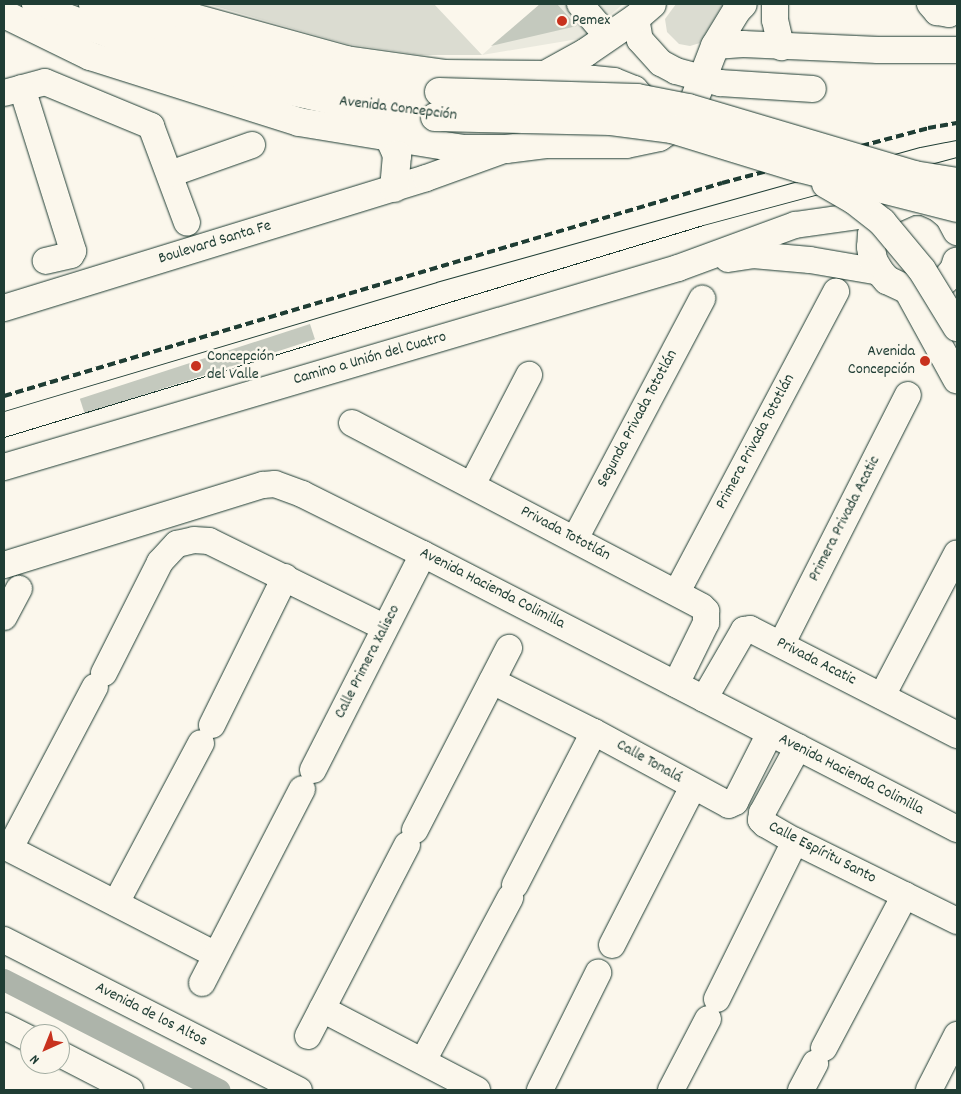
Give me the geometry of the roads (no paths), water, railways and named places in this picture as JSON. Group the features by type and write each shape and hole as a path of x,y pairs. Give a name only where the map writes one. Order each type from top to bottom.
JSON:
{"main road":[{"name":"Avenida Concepción","path":"36,4 56,14 173,57 282,89 377,110 437,104 637,98 688,108 914,175 957,182"},
{"name":"Avenida Concepción","path":"93,4 257,58 366,84 437,104 611,120 672,129 799,168"},
{"path":"153,4 194,18 346,60 444,74 545,76 614,82 634,90 647,103 652,114 650,130 639,141"},
{"path":"4,14 90,56 300,122 464,149 506,149 546,144 626,144 659,137 678,124 693,103 715,46 737,10 743,4"},
{"name":"Boulevard Santa Fe","path":"545,76 586,53 644,11"},
{"path":"389,138 397,155 394,188"},
{"path":"799,168 957,208"},
{"path":"799,168 854,200 882,222 922,270 957,327"},
{"path":"956,270 945,280 934,286 922,290 908,290 887,280 880,272 873,260 872,241 877,223 886,212 911,201 924,202 957,197"},
{"path":"924,202 938,207 949,216 957,231"},
{"path":"908,290 957,379"}],"street":[{"path":"582,4 608,37"},
{"path":"775,4 775,20 781,47"},
{"path":"930,4 937,12 949,14 957,10"},
{"path":"644,11 640,40 652,55 676,71 720,83 813,89"},
{"path":"715,46 743,44 781,47 957,50"},
{"name":"Boulevard Santa Fe","path":"426,178 456,158 476,135 491,109 516,89 545,76"},
{"path":"46,260 71,255 73,251 13,91 45,82 153,128 187,223"},
{"path":"170,174 252,145"},
{"name":"Boulevard Santa Fe","path":"4,308 426,178 506,149"},
{"name":"Camino a Unión del Cuatro","path":"4,467 678,268 795,225 886,212"},
{"name":"Camino a Unión del Cuatro","path":"678,268 753,255 810,260 880,272"},
{"name":"Primera Privada Tototlán","path":"676,592 836,292"},
{"name":"Segunda Privada Tototlán","path":"575,539 678,320 702,299"},
{"path":"472,485 529,375"},
{"name":"Primera Privada Acatic","path":"782,643 908,395"},
{"name":"Privada Tototlán","path":"352,423 702,607 707,617 676,684"},
{"name":"Avenida Hacienda Colimilla","path":"4,565 263,485 275,484 302,494 423,554 957,829"},
{"path":"216,955 7,847 100,680 160,562 177,544 194,540 209,541 285,577 384,628"},
{"path":"882,696 957,553"},
{"name":"Calle Primera Xalisco","path":"202,983 423,554"},
{"path":"116,903 206,734 285,577"},
{"path":"4,618 19,589"},
{"name":"Privada Acatic","path":"704,698 744,630 750,629 782,643 957,735"},
{"path":"308,1036 509,648"},
{"name":"Calle Tonalá","path":"492,681 594,732 725,804 732,805 770,733"},
{"path":"423,1061 594,732"},
{"name":"Calle Espíritu Santo","path":"798,747 762,813 761,820 795,842 957,921"},
{"path":"612,945 693,787"},
{"path":"671,1090 795,842"},
{"path":"801,1090 905,895"},
{"name":"Avenida de los Altos","path":"4,940 299,1090"},
{"path":"540,1090 598,973"},
{"path":"322,1009 478,1090"},
{"path":"4,1026 20,1034"},
{"path":"928,1090 957,1035"},
{"path":"70,1059 130,1090"}],"waterway":[{"path":"4,980 219,1090"}],"tram line":[{"path":"4,411 436,282 920,147 957,140"},
{"path":"4,437 703,225 957,157"}],"railway":[{"path":"4,396 722,183 928,128 957,123"}],"place":[{"name":"Pemex","path":"562,21"},
{"name":"Avenida Concepción","path":"925,361"},
{"name":"Concepción del Valle","path":"196,366"}]}
